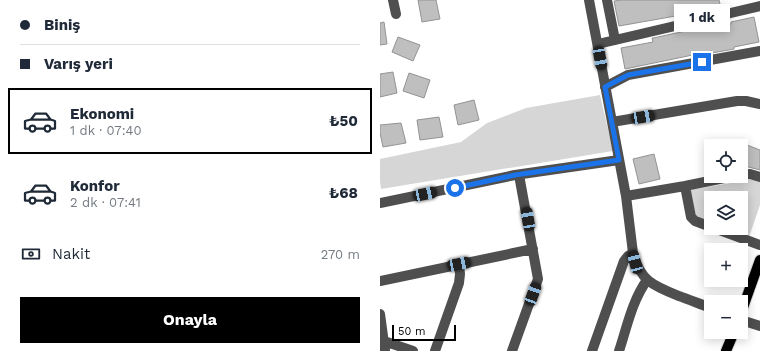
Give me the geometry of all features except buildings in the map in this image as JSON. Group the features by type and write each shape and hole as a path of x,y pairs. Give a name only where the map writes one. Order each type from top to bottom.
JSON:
{"main road":[{"path":"747,295 760,260"},
{"path":"726,351 731,339"}],"street":[{"path":"393,0 396,14"},
{"path":"589,0 626,196 635,262 640,272 647,280 658,287 704,305"},
{"path":"607,0 615,40"},
{"path":"598,44 760,6"},
{"path":"605,87 628,75 760,51"},
{"path":"612,122 736,101 746,101 760,104"},
{"path":"380,204 520,175 619,160"},
{"path":"748,174 760,177"},
{"path":"512,351 538,279 520,175"},
{"path":"626,196 704,182"},
{"path":"684,186 691,217 695,221 704,224"},
{"path":"733,235 760,245"},
{"path":"380,281 533,249"},
{"path":"592,351 624,261 633,253"},
{"path":"435,351 459,283 459,264"},
{"path":"619,351 635,303 647,280"},
{"path":"380,314 384,346 413,351"},
{"path":"748,322 760,326"}],"shaded area":[{"path":"600,95 613,151 381,189 380,159 461,142 487,123 526,108"},
{"path":"748,180 760,180 760,205 749,237 744,235 748,235 748,191 704,191 704,220 696,217 690,190 731,183 748,183"}],"route":[{"path":"455,188 515,175 619,160 605,87 628,75 702,62"}]}
